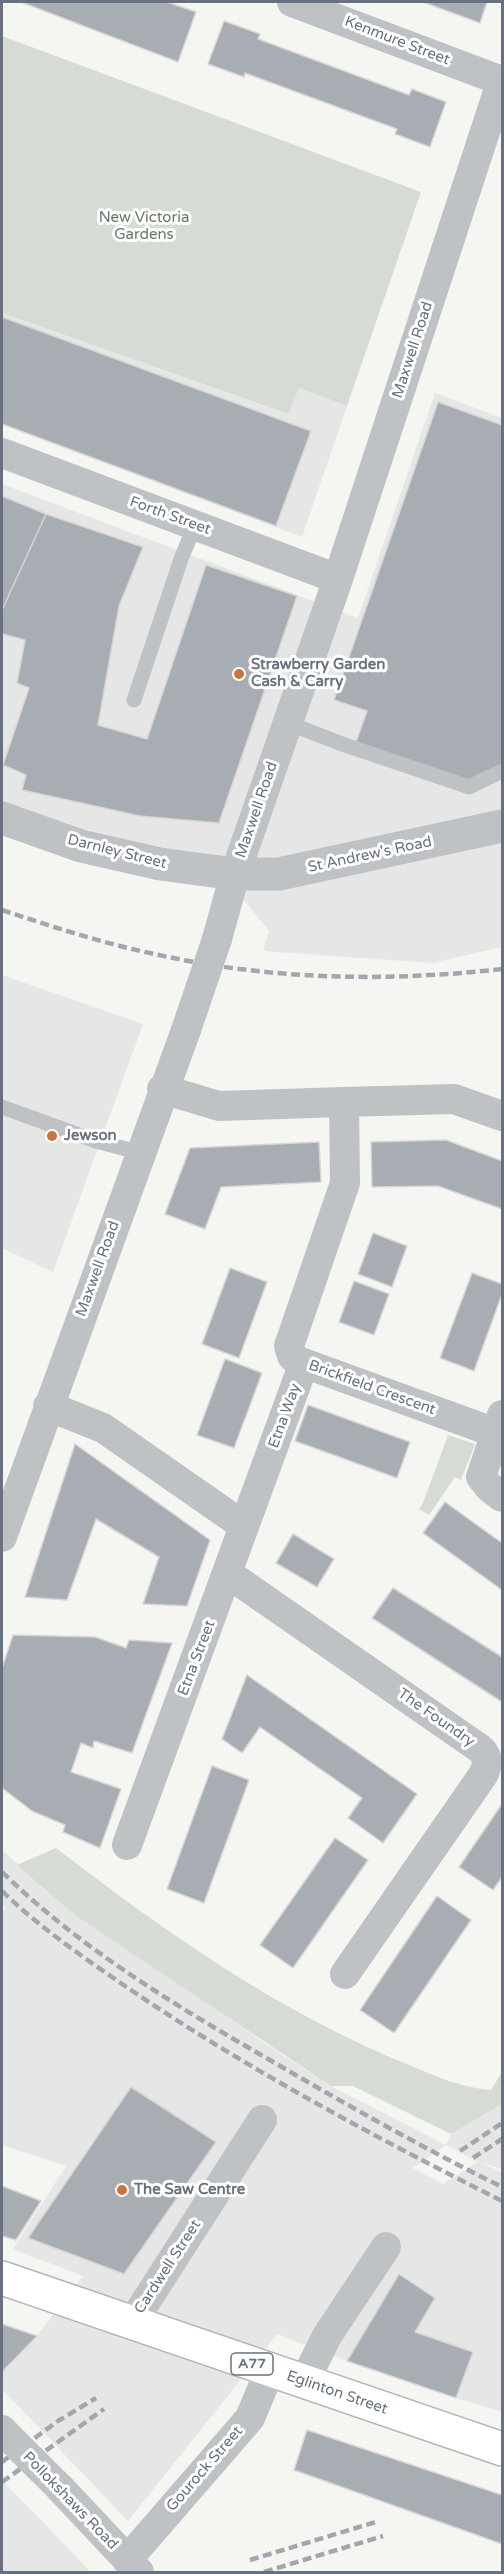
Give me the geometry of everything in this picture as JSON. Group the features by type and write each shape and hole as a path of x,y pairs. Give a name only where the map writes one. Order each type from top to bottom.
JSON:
{"main road":[{"name":"Eglinton Street","path":"2,2278 502,2449"}],"street":[{"name":"Kenmure Street","path":"292,2 502,81"},
{"name":"Maxwell Road","path":"2,1537 218,939 236,874 338,579 502,81"},
{"name":"Forth Street","path":"2,453 338,579"},
{"name":"Darnley Street","path":"2,818 92,849 160,864 236,874"},
{"name":"St Andrew's Road","path":"236,874 279,874 502,826"},
{"path":"162,1089 219,1106 454,1098 502,1116"},
{"name":"Brickfield Crescent","path":"344,1102 345,1183 290,1343 292,1356 304,1363 499,1424 481,1477 502,1497"},
{"name":"Etna Way","path":"265,1469 304,1363"},
{"path":"48,1406 103,1428 244,1526"},
{"name":"Etna Street","path":"127,1845 265,1469"},
{"name":"The Foundry","path":"227,1573 479,1748 486,1757 487,1765 483,1775 345,1974"},
{"name":"Cardwell Street","path":"132,2323 262,2120"},
{"path":"304,2382 327,2336 386,2247"},
{"name":"Gourock Street","path":"133,2566 250,2418 270,2370"},
{"name":"Pollokshaws Road","path":"2,2430 133,2566"}],"lane":[{"path":"134,700 181,559 195,525"},
{"path":"288,723 469,787 502,771"},
{"path":"2,1107 96,1141 141,1153"}],"shaded area":[{"path":"2,313 287,414 298,388 347,406 302,537 2,424"},
{"path":"435,393 502,418 502,947 432,963 263,951 269,931 214,863 82,845 2,806 2,484 358,618"},
{"name":"Jewson","path":"2,975 143,1024 53,1272 2,1248"},
{"path":"2,1850 79,1918 182,1985 267,2045 331,2086 446,2145 451,2134 502,2104 502,2169 482,2163 502,2173 502,2412 456,2398 473,2352 415,2332 435,2298 400,2274 347,2361 277,2334 128,2521 2,2389 2,2372 37,2336 83,2276 13,2249 66,2166 2,2145 2,1911 7,1909 2,1904","holes":["446,2145 478,2162 443,2184 413,2168"]},
{"path":"2,2480 33,2512 91,2572 2,2572"}],"green space":[{"name":"New Victoria Gardens","path":"2,36 421,192 347,406 299,388 288,414 2,313"},
{"path":"448,1435 475,1444 461,1480 455,1477 429,1515 419,1509"},
{"path":"56,1848 182,1940 269,1996 315,2021 361,2044 459,2084 491,2090 502,2072 502,2104 451,2134 353,2086 331,2086 79,1918 17,1865"}],"building":[{"path":"21,2 167,2 196,12 178,62"},
{"path":"423,2 487,2 480,23"},
{"path":"224,21 260,34 258,39 409,95 412,89 446,102 430,147 395,134 397,129 245,73 244,77 208,64"},
{"path":"2,317 311,431 276,526 2,424"},
{"path":"438,402 502,425 502,766 467,784 355,745 367,711 334,700"},
{"path":"2,496 46,514 2,610"},
{"path":"46,514 143,547 119,606 98,725 147,739 206,565 297,596 219,823 140,816 22,790 26,775 3,765 29,688 17,683 25,640 2,634 2,610"},
{"path":"446,1140 502,1161 502,1209 438,1186 372,1187 371,1142"},
{"path":"319,1142 321,1182 221,1187 205,1229 165,1214 190,1148"},
{"path":"373,1233 407,1246 392,1287 358,1274"},
{"path":"230,1268 267,1282 239,1358 202,1344"},
{"path":"472,1273 502,1284 502,1294 474,1371 440,1358"},
{"path":"354,1281 389,1294 374,1335 339,1322"},
{"path":"225,1359 262,1373 234,1448 197,1435"},
{"path":"308,1405 410,1442 397,1478 295,1441"},
{"path":"75,1444 210,1540 187,1606 143,1604 159,1557 96,1519 67,1600 25,1597"},
{"path":"445,1502 502,1543 502,1590 423,1533"},
{"path":"293,1534 334,1559 317,1587 276,1563"},
{"path":"393,1588 502,1657 502,1702 372,1618"},
{"path":"13,1635 95,1637 126,1648 129,1640 172,1643 132,1753 94,1741 93,1748 81,1743 71,1772 121,1789 100,1848 63,1832 65,1825 32,1811 2,1788 2,1668"},
{"path":"247,1675 417,1794 383,1843 348,1818 362,1798 260,1727 242,1753 222,1739"},
{"path":"212,1766 249,1780 204,1903 167,1889"},
{"path":"502,1804 502,1877 493,1890 459,1867"},
{"path":"335,1838 368,1860 293,1968 260,1945"},
{"path":"437,1896 471,1920 394,2033 360,2010"},
{"name":"The Saw Centre","path":"131,2087 216,2142 124,2274 28,2238"},
{"path":"2,2186 41,2201 16,2240 2,2236"},
{"path":"399,2274 435,2298 415,2332 473,2352 456,2398 347,2361"},
{"path":"2,2324 37,2336 2,2372"},
{"path":"307,2430 502,2495 502,2544 294,2470"}],"railway":[{"path":"2,910 119,946 244,970 373,977 502,969"},
{"path":"2,1872 66,1928 100,1954 172,2002 363,2114 502,2187"},
{"path":"2,1891 48,1931 81,1955 221,2048 360,2127 502,2201"},
{"path":"460,2151 502,2123"},
{"path":"473,2158 502,2139"},
{"path":"2,2462 58,2421 96,2398"},
{"path":"2,2482 104,2409"},
{"path":"250,2560 379,2521"},
{"path":"264,2572 383,2536"}],"place":[{"name":"Strawberry Garden Cash & Carry","path":"239,674"},
{"name":"Jewson","path":"52,1136"},
{"name":"The Saw Centre","path":"122,2190"}]}
